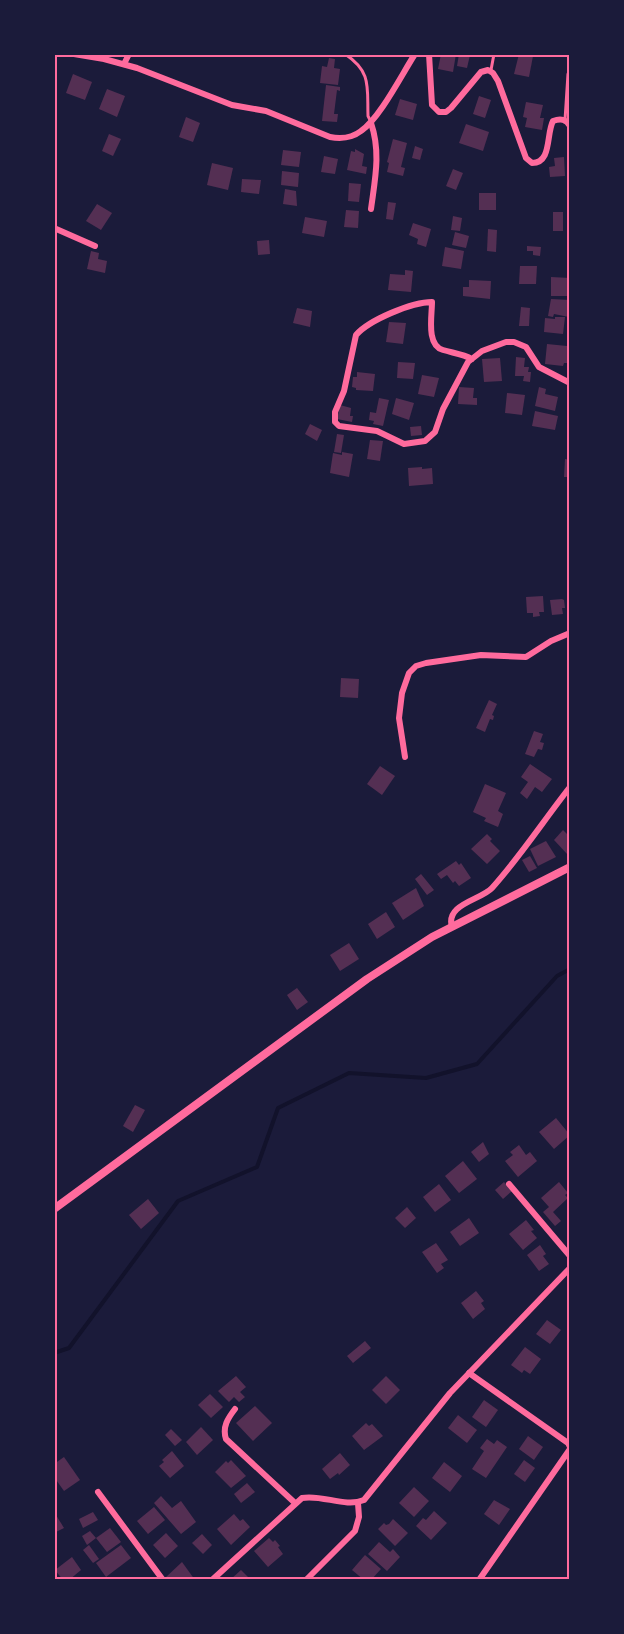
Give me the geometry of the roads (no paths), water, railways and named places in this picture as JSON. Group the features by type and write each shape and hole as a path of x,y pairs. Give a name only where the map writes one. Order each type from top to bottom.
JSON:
{"street":[{"path":"74,54 124,64 232,105 266,111 330,137 350,137 364,130 371,123 415,54"},
{"path":"124,64 129,54"},
{"path":"429,54 432,105 439,112 446,112 451,108 482,72 491,71 498,81 528,161 536,164 542,161 551,124 558,119 565,120 570,126"},
{"path":"371,123 376,138 377,160 371,209"},
{"path":"54,228 95,246"},
{"path":"471,359 434,345 432,302 411,304 397,310 356,335 344,391 335,412 335,422 339,426 377,431 404,444 425,441 435,432 443,409 471,359 490,347 514,342 525,347 539,367 570,383"},
{"path":"405,757 399,717 402,693 409,673 416,666 481,655 526,657 551,641 570,633"},
{"path":"452,927 453,912 490,890 570,787"},
{"path":"54,1209 367,979 432,937 570,867"},
{"path":"509,1184 570,1256"},
{"path":"212,1580 302,1498 317,1497 358,1503 369,1496 450,1393 570,1268"},
{"path":"469,1373 568,1443 570,1448 479,1580"},
{"path":"235,1409 227,1419 226,1439 295,1503"},
{"path":"98,1492 163,1580"},
{"path":"306,1580 355,1531 359,1517 358,1503"}],"lane":[{"path":"345,54 359,65 367,79 368,116 371,123"},
{"path":"491,71 494,54"},
{"path":"565,120 568,74"}],"waterway":[{"path":"54,1353 69,1348 178,1201 257,1167 278,1108 349,1073 426,1078 477,1064 557,976 570,969"}]}
